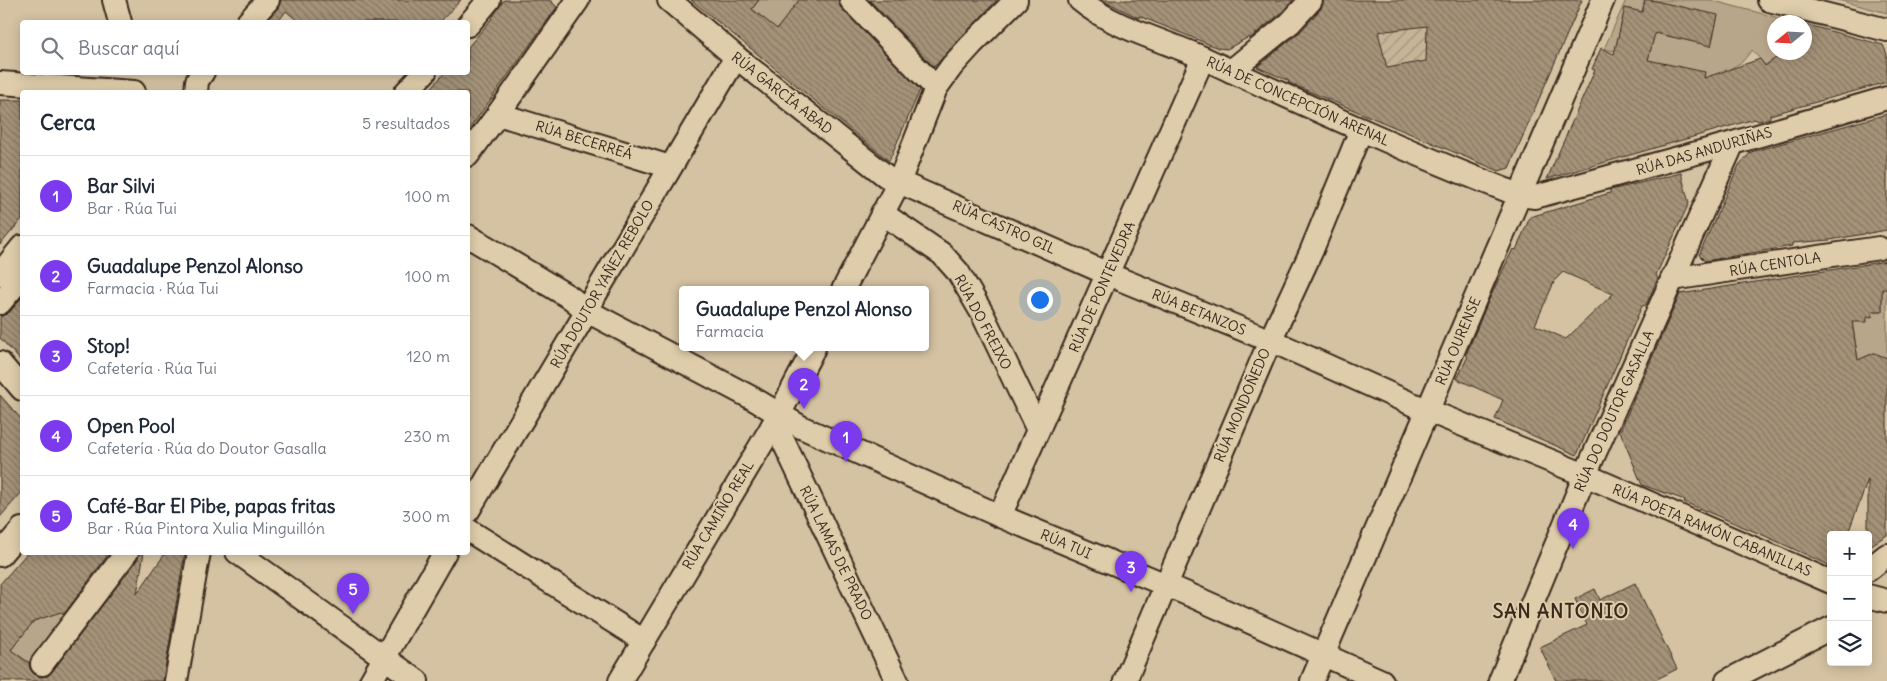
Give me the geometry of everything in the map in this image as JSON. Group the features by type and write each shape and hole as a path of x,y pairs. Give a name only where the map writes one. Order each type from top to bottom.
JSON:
{"street":[{"path":"114,0 119,20"},
{"path":"250,20 268,0"},
{"path":"470,22 489,0"},
{"path":"470,152 578,0"},
{"name":"RÚA GARCÍA ABAD","path":"669,0 736,57 886,176 900,182"},
{"path":"851,0 936,88"},
{"path":"845,286 900,182 936,88 972,44 1016,0"},
{"name":"RÚA DE CONCEPCIÓN ARENAL","path":"1080,0 1115,22 1203,58 1361,130 1519,195"},
{"path":"1231,71 1290,23 1311,0"},
{"name":"RÚA OURENSE","path":"1312,681 1602,0"},
{"path":"1769,0 1887,30"},
{"name":"RÚA DOUTOR YAÑEZ REBOLO","path":"470,507 736,57"},
{"name":"RÚA DE PONTEVEDRA","path":"1000,516 1203,58"},
{"path":"196,90 197,81 202,75"},
{"path":"408,90 422,75"},
{"path":"0,84 122,85"},
{"name":"RÚA DAS ANDURIÑAS","path":"1519,195 1534,196 1733,144 1887,98"},
{"name":"RÚA BECERREÁ","path":"498,114 670,167"},
{"name":"RÚA MONDOÑEDO","path":"1125,681 1270,341 1312,252 1361,130"},
{"name":"RÚA DO DOUTOR GASALLA","path":"1500,681 1585,475 1733,144"},
{"name":"RÚA CASTRO GIL","path":"900,182 1108,273"},
{"name":"RÚA DO FREIXO","path":"882,214 942,254 958,272 982,313 1038,430"},
{"name":"RÚA TUI","path":"470,237 571,298 587,311 752,398 776,420 810,431 1000,516 1166,585 1382,681"},
{"name":"RÚA CENTOLA","path":"1672,279 1879,248"},
{"path":"0,274 20,249"},
{"name":"RÚA BETANZOS","path":"1108,273 1427,410"},
{"path":"0,304 20,279"},
{"name":"RÚA CAMIÑO REAL","path":"620,681 776,420 812,351"},
{"path":"0,363 20,387"},
{"name":"RÚA POETA RAMÓN CABANILLAS","path":"1427,410 1585,475 1827,580"},
{"name":"RÚA LAMAS DE PRADO","path":"776,420 778,430 898,681"},
{"path":"0,555 20,531"},
{"path":"470,531 644,641"},
{"path":"42,664 125,555"},
{"path":"176,681 198,555"},
{"path":"241,555 417,681"},
{"path":"371,681 443,555"},
{"path":"1872,567 1887,555"},
{"path":"1727,681 1827,630"}],"shaded area":[{"path":"759,0 799,1 777,29 752,9"},
{"path":"1626,0 1645,0 1642,12 1625,8 1615,51 1604,49"},
{"path":"1651,0 1710,0 1767,15 1767,60 1773,60 1765,65 1752,50 1742,62 1728,70 1707,92 1701,72 1648,60 1655,33 1711,46 1718,16"},
{"path":"1838,0 1887,0 1887,13"},
{"path":"1346,9 1428,25 1427,61 1358,73 1306,33 1297,23 1308,14"},
{"path":"1882,289 1887,289 1887,358 1874,353 1858,360 1851,313 1872,316 1872,311 1882,311"},
{"path":"60,611 70,619 34,666 11,650 33,621"}],"building":[{"path":"281,0 461,0 442,20 297,20 286,11 279,20 267,20 278,8"},
{"path":"504,0 550,0 557,7 470,128 470,90 430,90 442,75 470,75 470,45 490,21"},
{"path":"691,0 759,0 752,9 777,29 799,0 838,0 842,9 920,90 889,161"},
{"path":"869,0 997,0 934,67"},
{"path":"1102,0 1293,0 1281,13 1249,39 1249,37 1227,49 1218,48 1139,16 1139,18"},
{"path":"1324,0 1582,0 1509,168 1499,171 1294,85 1257,67 1300,32 1321,9","holes":["1427,26 1426,61 1387,68 1378,32"]},
{"path":"1645,0 1651,0 1718,15 1711,46 1655,33 1648,60 1705,72 1704,78 1760,59 1765,66 1773,60 1812,60 1812,26 1883,45 1887,54 1887,82 1770,115 1770,118 1758,121 1755,119 1547,179 1595,70 1592,69 1601,48 1614,54 1625,8 1642,12"},
{"path":"0,100 20,100 20,221 0,245"},
{"path":"1887,114 1887,230 1830,240 1792,243 1792,246 1705,261 1699,255 1739,165 1751,152"},
{"path":"1681,173 1689,203 1656,275 1658,278 1646,305 1642,306 1577,455 1495,419 1503,400 1457,379 1468,356 1466,355 1487,304 1513,249 1516,250 1530,217 1610,193 1610,190","holes":["1563,272 1613,294 1566,339 1535,325 1555,280"]},
{"path":"1887,261 1887,289 1882,289 1882,311 1872,311 1872,317 1867,316 1867,322 1852,322 1858,360 1874,353 1887,358 1887,535 1872,544 1872,531 1868,531 1868,480 1849,531 1827,531 1827,564 1684,502 1685,500 1642,485 1620,431 1680,294"},
{"path":"20,300 20,360 0,338 0,317 10,312"},
{"path":"0,395 20,418 20,494 0,517"},
{"path":"25,555 108,555 64,614 61,612 34,621 11,650 29,663 30,669 34,674 41,677 48,676 137,560 139,555 144,555 137,594 164,555 184,555 163,681 0,681 0,584"},
{"path":"1635,583 1677,669 1653,681 1556,681 1540,647 1587,625 1575,599 1595,589 1600,600"}],"place":[{"name":"Guadalupe Penzol Alonso","path":"804,409"},
{"name":"Bar Silvi","path":"846,462"},
{"name":"Open Pool","path":"1573,549"},
{"name":"Stop!","path":"1131,592"},
{"name":"Café-Bar El Pibe, papas fritas","path":"353,614"}],"district":[{"name":"SAN ANTONIO","path":"1561,611"}]}
